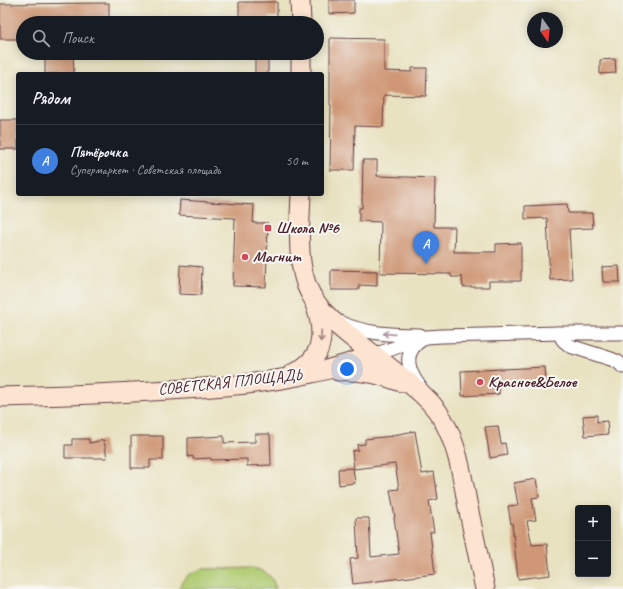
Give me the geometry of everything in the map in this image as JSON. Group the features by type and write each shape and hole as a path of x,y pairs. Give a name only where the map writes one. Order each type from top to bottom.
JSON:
{"street":[{"path":"300,0 301,16"},
{"path":"301,60 301,72"},
{"path":"272,380 286,376 305,367 312,361 320,347 322,333 319,316 307,288 302,266 300,196"},
{"path":"312,298 333,322 427,399 444,420 453,441 464,483 485,589"},
{"path":"325,314 345,325 369,332 442,336"},
{"name":"СОВЕТСКАЯ ПЛОЩАДЬ","path":"0,397 178,390 272,380 330,369 426,337 623,332"},
{"path":"559,333 563,340 570,346 611,359 618,362 623,367"},
{"path":"426,337 414,346 410,352 409,363 412,374 427,399"},
{"path":"310,374 357,371 380,375 400,382 427,399"}],"green space":[{"path":"253,568 262,571 271,577 276,589 179,589 181,583 188,575 201,569"}],"building":[{"path":"329,0 354,0 354,13 329,14"},
{"path":"239,2 277,2 277,16 239,16"},
{"path":"109,3 109,16 16,16 16,39 0,39 0,4"},
{"path":"330,38 384,39 384,71 412,72 412,68 427,68 426,96 384,95 383,127 355,126 354,170 330,170"},
{"path":"615,59 616,73 600,74 600,60"},
{"path":"45,60 73,60 74,72 45,72"},
{"path":"255,60 268,60 268,72 255,72"},
{"path":"0,120 16,120 16,149 0,149"},
{"path":"363,160 377,160 377,176 435,178 434,227 455,227 454,252 496,252 496,244 521,243 521,281 489,281 489,287 463,287 462,277 451,277 451,274 380,273 381,222 359,221 359,208 362,208"},
{"path":"180,200 254,205 253,223 268,223 266,287 233,286 235,218 179,215"},
{"path":"567,204 568,213 592,213 593,228 569,229 572,279 550,280 547,218 525,219 525,206"},
{"path":"180,265 202,267 201,295 179,294"},
{"path":"619,266 620,282 603,282 602,267"},
{"path":"331,270 377,271 377,286 359,285 359,290 331,290"},
{"path":"545,367 546,382 499,385 499,394 462,396 461,371"},
{"path":"597,415 597,422 607,421 608,434 585,436 583,416"},
{"path":"498,426 501,444 505,443 507,455 490,458 485,427"},
{"path":"415,431 422,474 434,472 438,499 429,501 434,532 430,532 435,574 353,584 350,559 358,558 356,518 369,518 371,557 399,554 390,490 399,489 395,464 354,469 352,451 358,450 357,445 365,444 365,439 393,436"},
{"path":"255,434 270,434 271,465 247,466 247,459 211,460 211,458 193,459 193,456 188,457 188,438 224,436 224,443 255,442"},
{"path":"131,436 163,436 163,460 150,460 150,468 131,468"},
{"path":"72,439 89,439 89,443 104,440 107,458 65,458 65,445 72,445"},
{"path":"353,468 355,483 339,485 338,469"},
{"path":"536,479 539,497 532,498 536,520 527,521 532,545 547,544 550,575 518,579 512,523 511,524 508,506 518,505 514,483"}],"place":[{"name":"Школа №6","path":"268,228"},
{"name":"Магнит","path":"245,257"},
{"name":"Пятёрочка","path":"426,264"},
{"name":"Красное&Белое","path":"480,382"}]}
